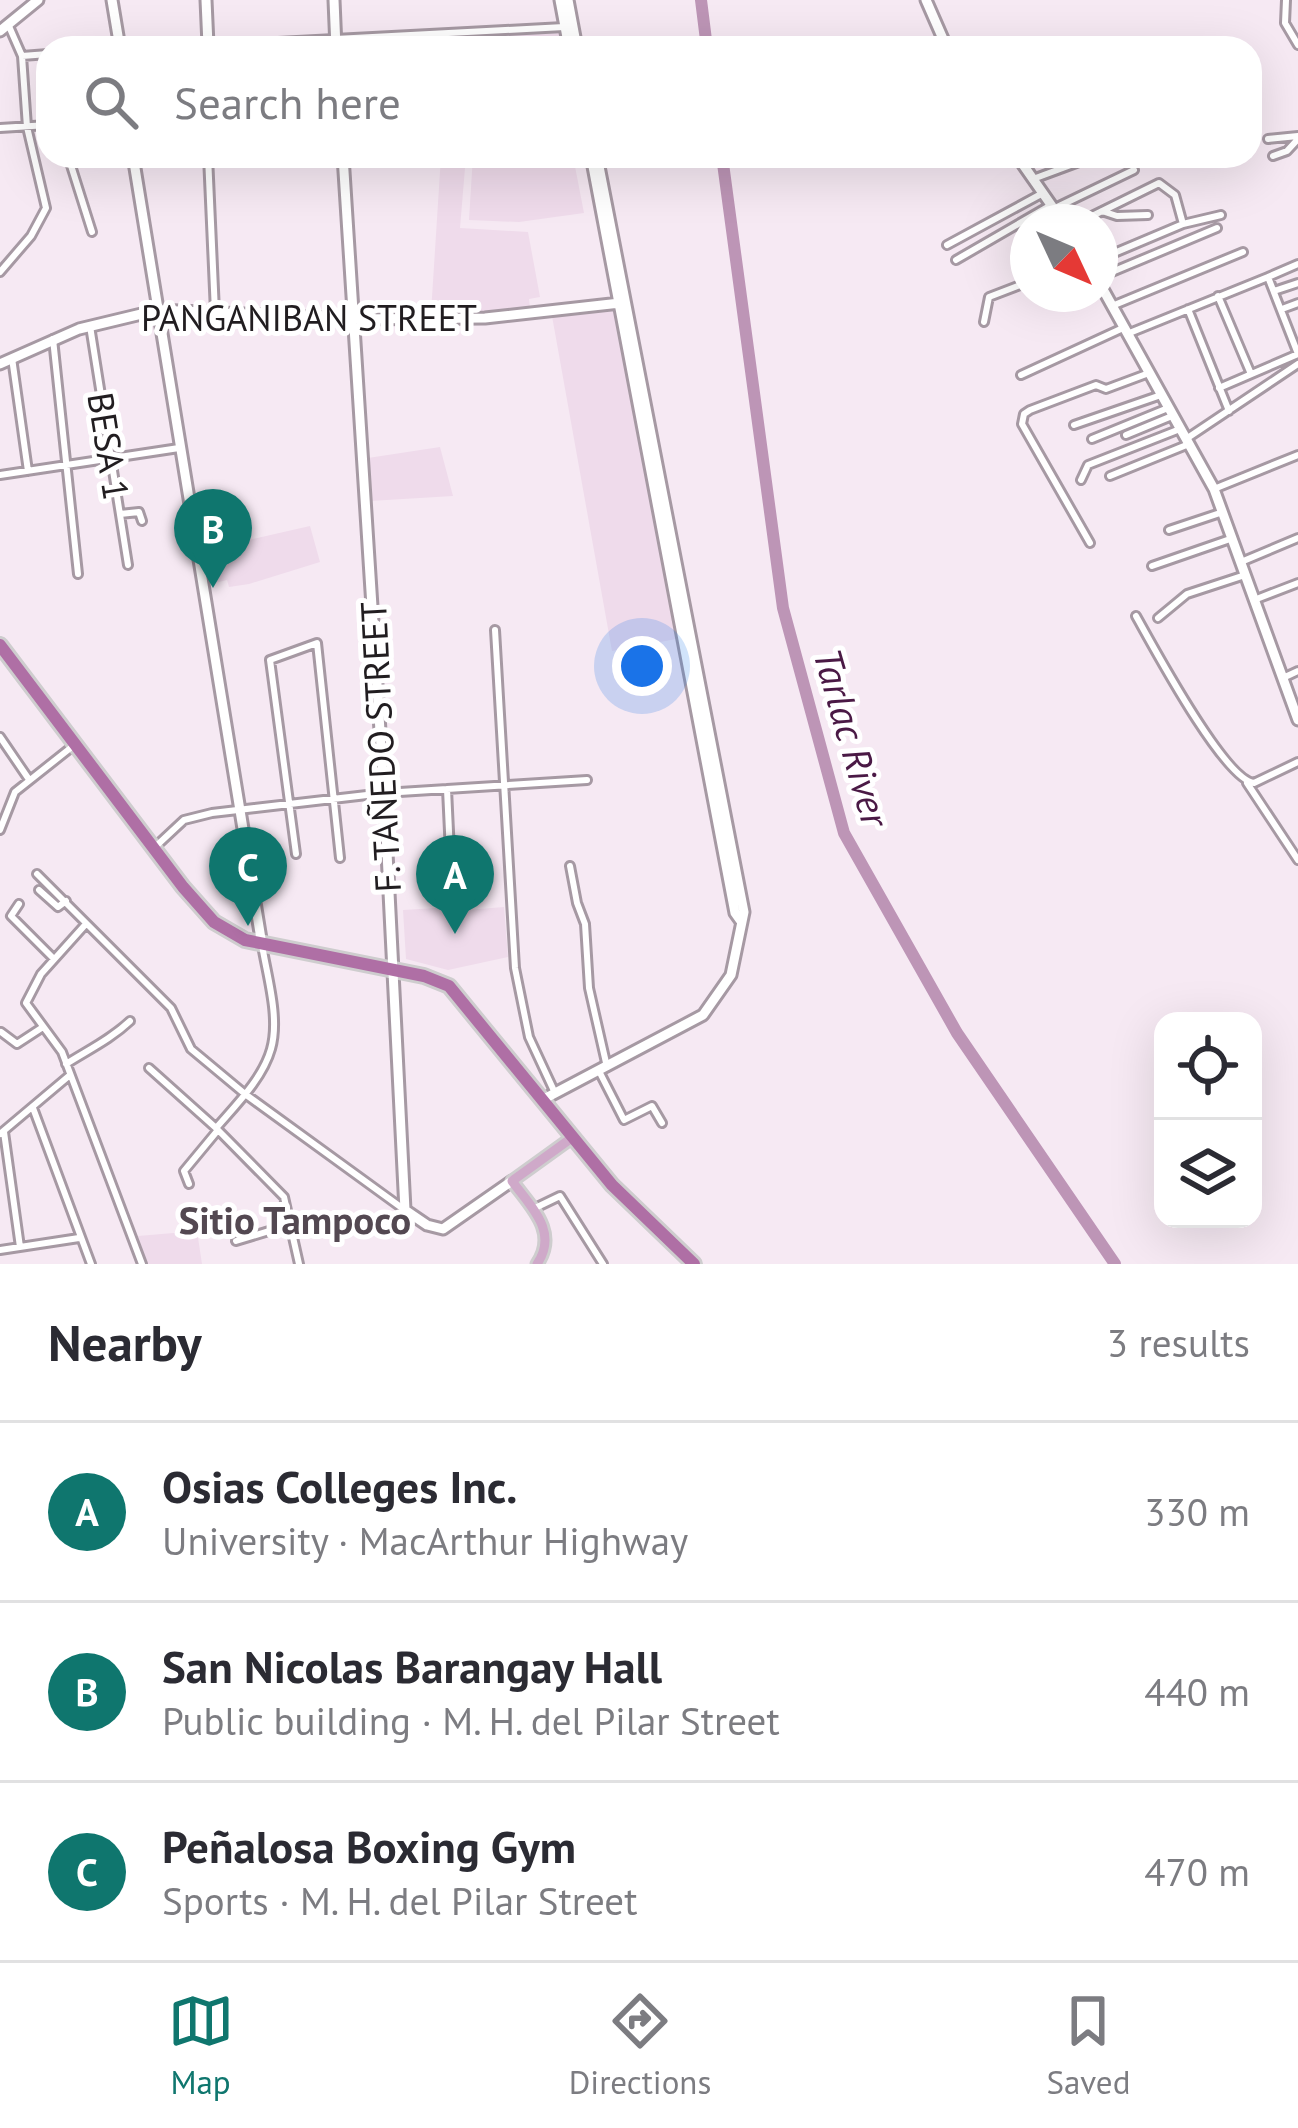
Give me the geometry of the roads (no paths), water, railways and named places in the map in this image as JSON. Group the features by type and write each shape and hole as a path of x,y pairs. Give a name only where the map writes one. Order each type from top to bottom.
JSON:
{"highway":[{"path":"0,645 214,922 262,945 424,976 452,988 549,1096 573,1137 634,1209 694,1264"}],"main road":[{"path":"4,27 38,0"},
{"path":"112,0 118,36"},
{"path":"206,0 208,36"},
{"path":"334,0 336,36"},
{"path":"564,0 571,36"},
{"path":"926,0 941,36"},
{"path":"135,168 262,945"},
{"name":"F. TAÑEDO STREET","path":"344,168 405,1210"},
{"path":"549,1096 703,1016 737,959 744,906 596,168"},
{"path":"1025,168 1050,204"},
{"name":"PANGANIBAN STREET","path":"0,364 90,326 158,310 351,320 485,318 623,302"},
{"path":"1115,312 1214,489 1298,720"},
{"path":"405,1210 427,1226 443,1228 573,1137"},
{"path":"512,1181 547,1235 537,1264"}],"street":[{"path":"1286,0 1285,23 1298,45"},
{"path":"4,27 22,56 27,127 36,165"},
{"path":"446,36 569,27"},
{"path":"22,56 36,55"},
{"path":"0,128 36,126"},
{"path":"1268,139 1298,137"},
{"path":"1273,156 1287,151 1298,137"},
{"path":"0,272 31,236 46,208 37,168"},
{"path":"72,168 92,232"},
{"path":"209,168 215,312"},
{"path":"1033,179 1063,168"},
{"path":"1059,204 1134,170"},
{"path":"1116,204 1159,183 1175,195 1183,224"},
{"path":"947,244 1043,193"},
{"path":"1118,216 1148,215"},
{"path":"1118,251 1183,224 1221,215"},
{"path":"1118,273 1217,228"},
{"path":"956,260 1010,230"},
{"path":"1118,304 1243,252"},
{"path":"1021,375 1298,264"},
{"path":"1219,388 1298,354 1268,277"},
{"path":"1274,291 1298,284"},
{"path":"985,322 989,297 1010,289"},
{"path":"1218,296 1251,374"},
{"path":"1282,309 1298,303"},
{"path":"1188,308 1229,411"},
{"path":"1288,326 1298,322"},
{"name":"BESA 1","path":"90,326 128,565"},
{"path":"53,339 78,574"},
{"path":"12,358 28,470"},
{"path":"1111,476 1229,411 1298,364"},
{"path":"1090,543 1022,424 1024,414 1096,385 1106,389 1149,373"},
{"path":"1074,425 1161,395"},
{"path":"1126,435 1170,412"},
{"path":"1092,439 1170,412"},
{"path":"1081,480 1088,465 1185,437"},
{"path":"0,475 179,448"},
{"path":"1214,489 1298,455"},
{"path":"120,514 139,512 142,521"},
{"path":"1169,530 1223,512"},
{"path":"1152,566 1233,538"},
{"path":"1241,562 1298,538"},
{"path":"1158,618 1187,594 1245,574"},
{"path":"1254,600 1298,583"},
{"path":"1136,616 1213,744 1247,783 1298,860"},
{"path":"495,630 521,1007 549,1096"},
{"path":"296,854 270,661 318,643 340,857"},
{"path":"1285,677 1298,671"},
{"path":"0,737 28,778"},
{"path":"0,830 15,792 76,744"},
{"path":"1247,783 1298,763"},
{"path":"154,848 184,820 290,801 586,780"},
{"path":"446,789 452,874"},
{"path":"570,866 585,923 589,988 603,1069 624,1120 652,1106 662,1123"},
{"path":"37,874 171,1008 188,1045 245,1094 405,1210"},
{"path":"39,890 58,907 66,901"},
{"path":"19,904 11,916 54,959"},
{"path":"86,924 54,959 26,1003 62,1052 142,1264"},
{"path":"188,1184 184,1171 213,1141 272,1044 272,1002 262,945"},
{"path":"66,1064 113,1037 130,1021"},
{"path":"1,1032 17,1044 43,1027"},
{"path":"149,1068 284,1196 299,1263 286,1264"},
{"path":"20,1247 2,1133 70,1075"},
{"path":"33,1108 91,1264"},
{"path":"532,1210 560,1196 603,1264"},
{"path":"236,1241 292,1224"},
{"path":"0,1250 81,1238"}],"waterway":[{"name":"Tarlac River","path":"701,0 706,36"},
{"name":"Tarlac River","path":"724,168 783,608 844,833 957,1033 1115,1264"}],"place":[{"name":"San Nicolas Barangay Hall","path":"213,588"},
{"name":"Peñalosa Boxing Gym","path":"248,926"},
{"name":"Osias Colleges Inc.","path":"455,934"}],"district":[{"name":"Sitio Tampoco","path":"295,1219"}]}
